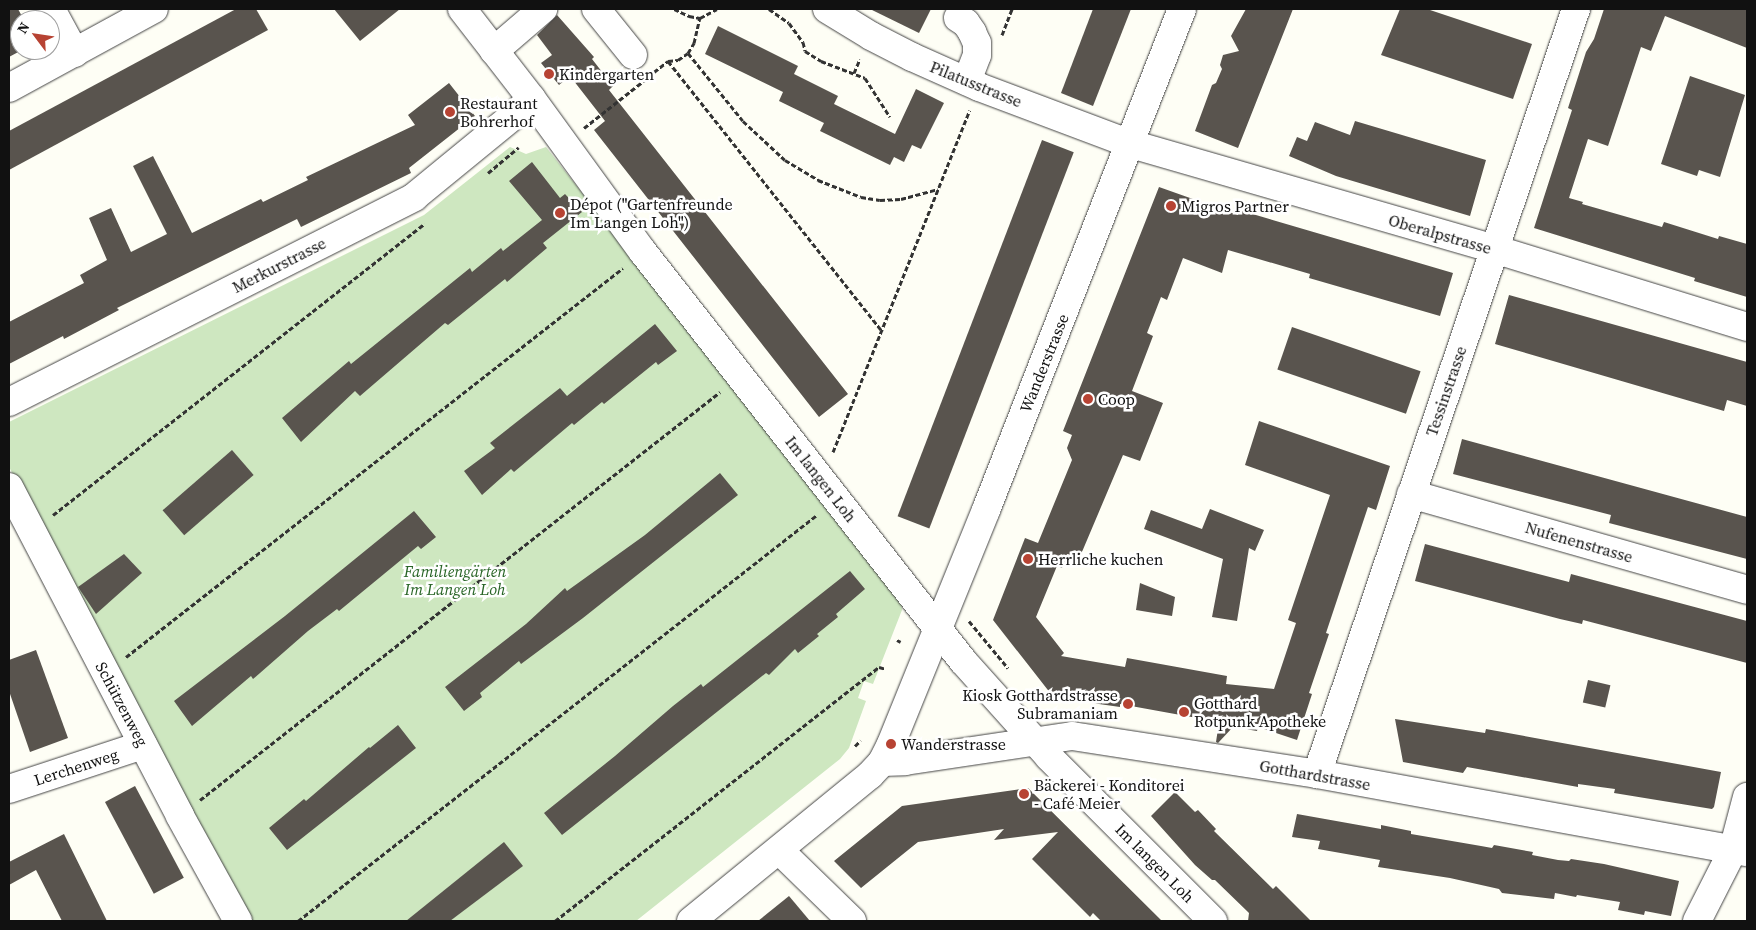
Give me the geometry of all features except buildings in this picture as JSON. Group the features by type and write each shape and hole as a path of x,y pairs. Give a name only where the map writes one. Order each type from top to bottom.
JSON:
{"street":[{"path":"51,9 75,53"},
{"path":"9,88 154,9"},
{"name":"Im langen Loh","path":"462,9 494,51 524,105 565,145 643,252 963,661 1034,741 1213,921"},
{"path":"494,51 543,9"},
{"path":"596,9 633,55"},
{"name":"Pilatusstrasse","path":"827,9 871,36 973,84 1131,144"},
{"name":"Wanderstrasse","path":"691,921 870,776 882,762 938,628 1131,144 1182,9"},
{"name":"Tessinstrasse","path":"1317,774 1576,9"},
{"path":"958,18 966,23 972,32 976,44 977,55 973,84"},
{"name":"Merkurstrasse","path":"9,402 414,197 524,105"},
{"name":"Oberalpstrasse","path":"1131,144 1494,249 1747,327"},
{"name":"Schützenweg","path":"9,487 34,531 180,816 238,921"},
{"name":"Nufenenstrasse","path":"1411,494 1747,590"},
{"name":"Gotthardstrasse","path":"882,762 905,761 1072,736 1317,774 1740,851"},
{"name":"Lerchenweg","path":"9,789 144,745"},
{"path":"1698,921 1740,851 1747,798"},
{"path":"779,850 852,921"}],"path":[{"path":"674,9 689,16 700,18 717,9"},
{"path":"769,9 789,23 803,42 805,51 821,60 865,78 890,117"},
{"path":"565,145 668,61 678,60 688,52 694,43 700,18"},
{"path":"688,52 743,121 785,160 818,180 861,197 880,200 901,200 938,188"},
{"path":"668,61 882,331"},
{"path":"298,921 829,490 882,331 938,188 973,84"},
{"path":"486,175 518,150 522,142 524,105"},
{"path":"34,531 431,218"},
{"path":"106,673 643,252"},
{"path":"180,816 740,376"},
{"path":"555,921 879,667 886,669"},
{"path":"855,746 861,740"}],"green space":[{"name":"Familiengärten Im Langen Loh","path":"510,147 526,154 546,147 901,598 902,610 873,684 864,681 858,698 866,701 849,748 840,759 636,921 251,921 9,467 9,422 424,215"}],"place":[{"name":"Kindergarten","path":"549,74"},
{"name":"Restaurant Bohrerhof","path":"450,112"},
{"name":"Migros Partner","path":"1171,206"},
{"name":"Dépot (\"Gartenfreunde Im Langen Loh\")","path":"560,213"},
{"name":"Coop","path":"1088,399"},
{"name":"Herrliche kuchen","path":"1028,559"},
{"name":"Kiosk Gotthardstrasse Subramaniam","path":"1128,704"},
{"name":"Gotthard Rotpunk Apotheke","path":"1184,712"},
{"name":"Wanderstrasse","path":"891,744"},
{"name":"Bäckerei - Konditorei - Café Meier","path":"1024,794"}]}
